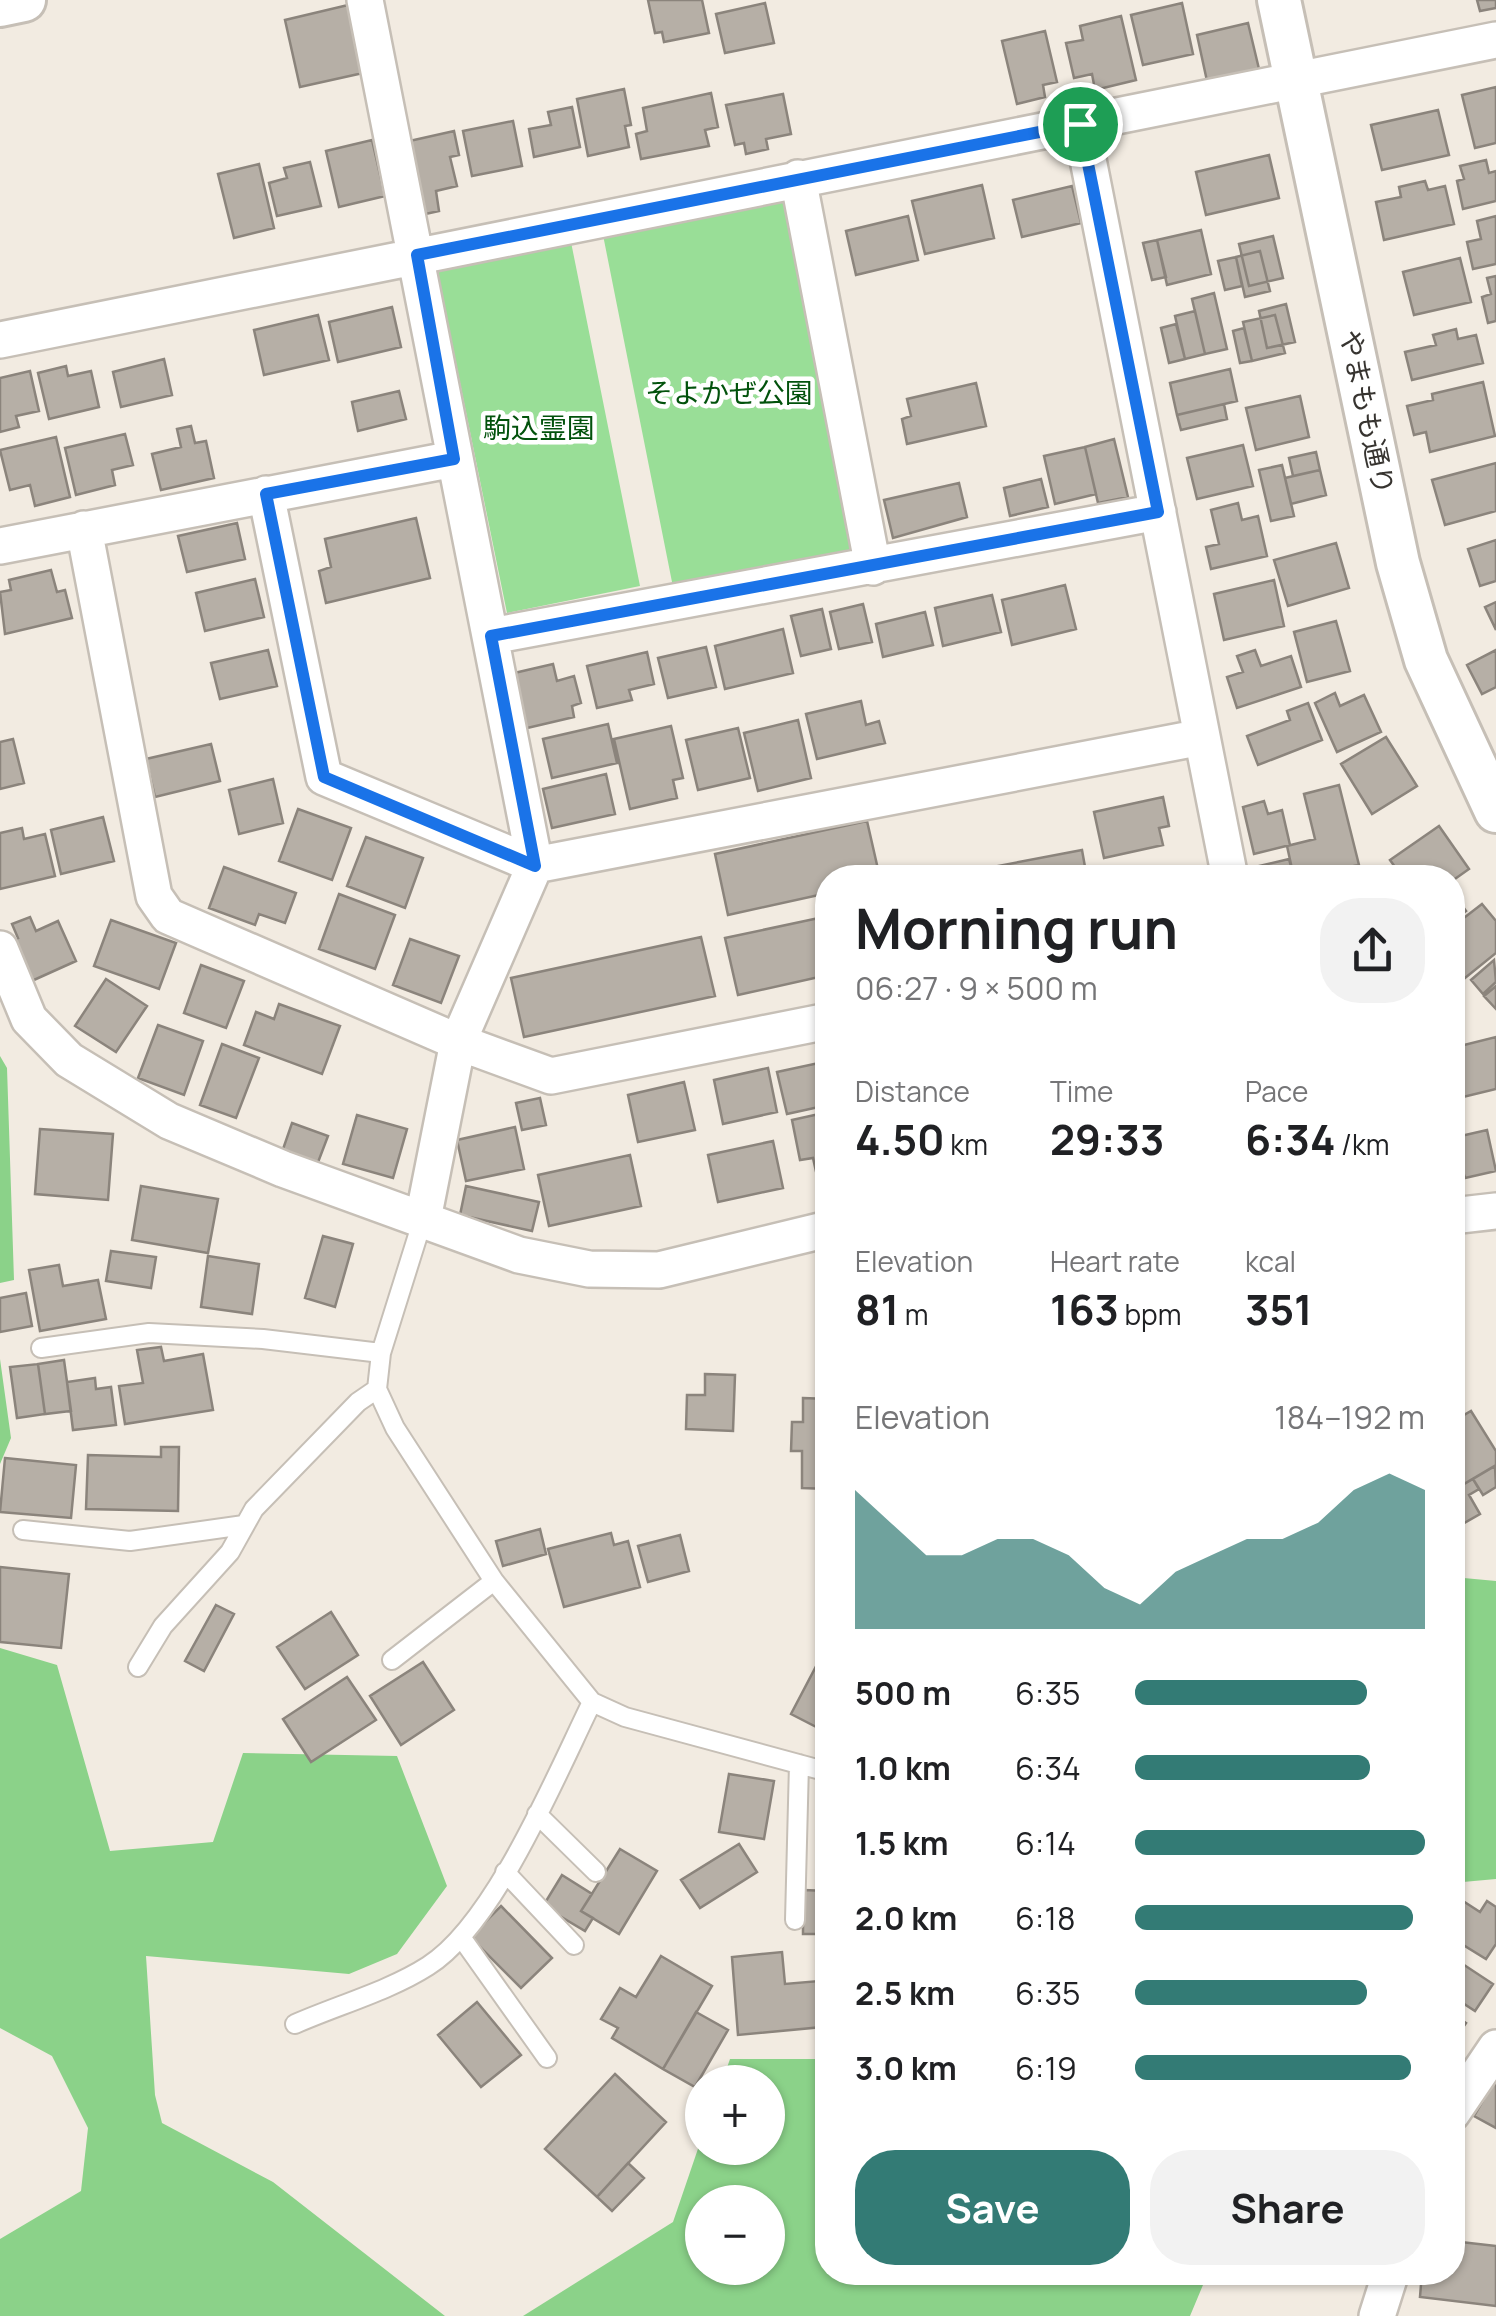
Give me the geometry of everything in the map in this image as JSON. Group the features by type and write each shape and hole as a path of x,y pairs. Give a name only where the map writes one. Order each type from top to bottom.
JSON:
{"street":[{"path":"0,5 24,0"},
{"path":"365,0 535,866 458,1042 423,1219"},
{"name":"やまもも通り","path":"1279,0 1398,563 1426,660 1496,811"},
{"path":"0,340 1496,40"},
{"path":"1080,124 1227,865"},
{"path":"798,178 874,568"},
{"path":"0,546 454,459"},
{"path":"266,494 324,777 535,866 1202,737"},
{"path":"491,636 874,568 1158,512"},
{"path":"84,529 154,896 168,916 458,1042 551,1076 815,1024"},
{"path":"0,949 30,1019 69,1060 169,1121 519,1255 590,1269 660,1270 815,1232"},
{"path":"1465,1215 1496,1211"},
{"path":"1465,2094 1496,2048"},
{"path":"1376,2316 1386,2285"}],"lane":[{"path":"423,1219 381,1353 377,1389 394,1428 494,1581 592,1702 625,1717 815,1768"},
{"path":"41,1348 149,1333 263,1339 381,1353"},
{"path":"138,1667 163,1626 230,1552 267,1495 358,1402 377,1389"},
{"path":"23,1530 130,1541 244,1525"},
{"path":"392,1660 494,1581"},
{"path":"295,2024 429,1966 460,1937 505,1872 592,1702"},
{"path":"795,1920 799,1764"},
{"path":"537,1814 596,1872"},
{"path":"505,1872 574,1945"},
{"path":"460,1937 547,2058"}],"green space":[{"name":"そよかぜ公園","path":"784,199 854,551 673,587 603,235"},
{"name":"駒込霊園","path":"571,242 640,586 507,613 437,270"},
{"path":"0,1056 7,1068 14,1280 0,1283"},
{"path":"0,1359 11,1438 0,1464"},
{"path":"1465,1578 1496,1581 1496,1879 1465,1882"},
{"path":"0,1648 57,1665 110,1851 213,1842 243,1753 397,1756 447,1886 397,1954 349,1974 146,1956 155,2095 162,2123 273,2182 445,2316 0,2316 0,2239 81,2191 88,2128 52,2056 0,2028"},
{"path":"730,2059 815,2059 815,2285 1203,2285 1190,2316 523,2316 673,2222 685,2187 685,2285 785,2285 785,2185 686,2185 692,2165 785,2165 785,2065 728,2065"}],"building":[{"path":"648,0 702,0 709,33 664,42 662,32 655,33"},
{"path":"1477,0 1496,0 1496,8 1480,11"},
{"path":"765,3 774,43 725,53 716,14"},
{"path":"1182,3 1193,54 1143,65 1131,15"},
{"path":"348,5 363,73 300,87 285,20"},
{"path":"1121,16 1136,80 1095,90 1092,74 1074,78 1066,43 1083,40 1080,26"},
{"path":"1248,23 1259,69 1207,81 1197,35"},
{"path":"1045,31 1057,82 1043,85 1045,97 1017,104 1002,41"},
{"path":"1496,87 1496,143 1475,148 1462,95"},
{"path":"624,89 631,125 625,126 629,147 588,156 577,99"},
{"path":"711,93 718,127 705,130 709,146 641,159 636,134 647,131 643,108"},
{"path":"783,94 791,134 766,139 768,149 746,154 744,143 735,145 726,105"},
{"path":"572,107 580,147 534,157 529,129 551,125 548,112"},
{"path":"1438,110 1449,155 1382,170 1371,125"},
{"path":"513,121 522,166 472,176 463,131"},
{"path":"454,131 459,155 450,157 457,186 436,191 439,211 412,217 405,142"},
{"path":"372,140 385,196 339,207 326,151"},
{"path":"1269,155 1279,198 1206,215 1196,172"},
{"path":"1486,160 1489,173 1496,171 1496,201 1463,209 1457,181 1464,179 1460,166"},
{"path":"310,162 321,206 277,216 269,183 287,178 284,168"},
{"path":"259,164 274,228 234,238 218,174"},
{"path":"1425,181 1428,190 1445,186 1454,224 1384,240 1376,202 1401,197 1399,187"},
{"path":"982,185 994,238 925,254 912,201"},
{"path":"1072,186 1081,223 1022,237 1013,200"},
{"path":"908,216 918,260 856,275 846,231"},
{"path":"1496,216 1496,264 1473,269 1467,242 1481,239 1477,221"},
{"path":"1201,230 1211,274 1167,285 1157,240"},
{"path":"1273,236 1283,278 1249,286 1239,244"},
{"path":"1157,240 1166,277 1152,280 1143,243"},
{"path":"1260,251 1270,291 1245,297 1236,257"},
{"path":"1236,257 1242,286 1225,290 1218,261"},
{"path":"1460,258 1471,302 1414,315 1403,272"},
{"path":"1496,276 1496,321 1488,323 1482,297 1491,294 1487,278"},
{"path":"1214,293 1227,349 1205,354 1192,299"},
{"path":"1286,304 1295,342 1267,348 1259,311"},
{"path":"392,307 401,347 338,362 329,322"},
{"path":"1195,311 1205,354 1185,359 1175,316"},
{"path":"318,315 329,360 264,375 254,330"},
{"path":"1275,315 1285,353 1252,361 1243,322"},
{"path":"1176,324 1185,359 1169,363 1161,328"},
{"path":"1244,328 1252,361 1240,363 1233,331"},
{"path":"1456,329 1458,339 1476,335 1483,363 1412,380 1405,352 1436,345 1433,335"},
{"path":"164,359 172,395 121,407 113,372"},
{"path":"66,366 68,376 91,371 99,407 49,419 38,373"},
{"path":"1230,369 1237,401 1177,415 1170,383"},
{"path":"30,371 39,411 16,416 19,427 0,432 0,378"},
{"path":"1483,382 1495,436 1430,452 1426,432 1414,435 1407,406 1433,400 1432,394"},
{"path":"976,383 986,426 907,444 902,419 911,416 907,399"},
{"path":"399,391 406,419 358,431 352,402"},
{"path":"1300,396 1309,437 1256,450 1246,408"},
{"path":"1224,404 1227,419 1181,430 1177,415"},
{"path":"191,426 195,443 206,441 214,478 161,490 152,454 181,447 177,429"},
{"path":"125,434 133,465 112,470 115,485 76,495 65,448"},
{"path":"56,437 70,497 35,506 30,485 10,490 0,450"},
{"path":"1114,439 1128,497 1098,503 1085,447"},
{"path":"1243,445 1253,486 1197,499 1187,458"},
{"path":"1085,447 1096,494 1055,504 1044,456"},
{"path":"1316,452 1320,470 1293,476 1289,458"},
{"path":"1496,463 1496,511 1445,525 1432,480"},
{"path":"1282,465 1294,516 1271,521 1259,470"},
{"path":"1320,470 1326,495 1291,504 1285,478"},
{"path":"1041,479 1048,507 1010,516 1004,488"},
{"path":"959,483 967,517 893,538 884,500"},
{"path":"1238,503 1242,520 1258,516 1267,556 1211,569 1206,547 1219,544 1211,510"},
{"path":"416,518 430,578 326,603 319,571 331,567 325,539"},
{"path":"237,523 245,559 187,572 178,536"},
{"path":"1496,540 1496,581 1480,586 1468,549"},
{"path":"1336,543 1349,588 1288,606 1274,560"},
{"path":"51,570 57,592 65,590 72,618 5,634 0,592 11,590 9,580"},
{"path":"255,579 264,617 205,631 196,593"},
{"path":"1274,580 1284,626 1224,640 1214,594"},
{"path":"1065,585 1076,629 1012,645 1002,600"},
{"path":"992,595 1001,632 943,646 935,608"},
{"path":"1496,602 1496,630 1485,607"},
{"path":"863,604 872,642 839,649 830,612"},
{"path":"822,609 831,649 801,656 791,616"},
{"path":"925,612 933,645 883,657 876,624"},
{"path":"1336,621 1350,671 1307,682 1294,632"},
{"path":"783,629 793,673 725,689 715,646"},
{"path":"706,647 716,687 668,698 658,658"},
{"path":"268,650 277,686 220,699 211,663"},
{"path":"1255,650 1261,666 1291,656 1301,687 1237,708 1227,677 1243,672 1237,656"},
{"path":"1496,650 1496,687 1482,694 1467,665"},
{"path":"647,652 654,684 629,690 632,700 597,708 587,666"},
{"path":"553,664 557,681 574,676 581,703 572,706 574,717 523,729 510,674"},
{"path":"1335,693 1340,706 1364,695 1381,732 1337,752 1315,703"},
{"path":"861,701 866,725 879,721 885,743 817,759 806,714"},
{"path":"1308,703 1322,740 1258,765 1247,736 1290,720 1287,711"},
{"path":"798,720 811,778 758,791 744,733"},
{"path":"608,724 617,763 552,778 543,739"},
{"path":"671,726 683,778 673,780 677,798 630,809 614,739"},
{"path":"738,728 750,778 698,790 686,740"},
{"path":"1386,737 1417,786 1372,814 1341,764"},
{"path":"13,739 24,783 0,789 0,742"},
{"path":"211,744 220,781 155,797 146,759"},
{"path":"606,774 615,814 552,828 543,789"},
{"path":"273,779 283,823 239,834 229,790"},
{"path":"1339,785 1359,865 1291,865 1287,846 1315,839 1304,794"},
{"path":"1163,797 1169,826 1159,828 1163,845 1104,858 1094,812"},
{"path":"1264,801 1268,814 1282,810 1290,845 1254,854 1243,807"},
{"path":"298,809 351,828 332,880 279,861"},
{"path":"103,817 114,861 61,874 51,830"},
{"path":"867,821 877,865 815,865 815,896 728,915 715,854"},
{"path":"1439,826 1469,869 1465,872 1465,865 1394,865 1390,860"},
{"path":"22,828 24,839 45,834 55,876 0,889 0,833"},
{"path":"366,837 423,858 405,908 347,886"},
{"path":"1082,850 1085,865 1003,865"},
{"path":"1289,859 1291,865 1264,865"},
{"path":"224,867 296,893 285,923 259,914 255,925 209,908"},
{"path":"339,894 395,915 375,969 319,949"},
{"path":"1482,904 1496,921 1496,953 1465,978 1465,917"},
{"path":"30,917 36,931 58,921 76,961 25,984 7,943 18,938 12,924"},
{"path":"815,919 815,978 738,995 725,938"},
{"path":"111,920 176,943 159,989 94,966"},
{"path":"701,937 715,996 524,1037 511,978"},
{"path":"410,939 459,956 441,1003 393,985"},
{"path":"1494,960 1496,982 1483,994 1471,980"},
{"path":"201,965 244,981 226,1028 184,1013"},
{"path":"106,979 147,1006 116,1052 75,1026"},
{"path":"1496,986 1496,1009 1484,996"},
{"path":"279,1004 340,1026 322,1074 244,1045 256,1012 274,1019"},
{"path":"158,1025 203,1041 184,1095 138,1078"},
{"path":"1496,1037 1496,1089 1465,1097 1465,1045"},
{"path":"222,1044 259,1058 236,1118 200,1105"},
{"path":"815,1064 815,1108 787,1114 777,1072"},
{"path":"768,1068 777,1112 723,1124 714,1080"},
{"path":"684,1082 695,1130 638,1142 628,1095"},
{"path":"540,1098 546,1125 522,1130 516,1103"},
{"path":"357,1115 407,1129 393,1178 343,1164"},
{"path":"815,1115 815,1167 813,1158 800,1160 792,1120"},
{"path":"292,1123 328,1136 317,1165 282,1152"},
{"path":"515,1127 524,1169 466,1181 457,1140"},
{"path":"40,1129 113,1134 108,1200 35,1194"},
{"path":"1487,1130 1496,1171 1465,1178 1465,1135"},
{"path":"773,1141 783,1188 718,1202 708,1155"},
{"path":"630,1155 641,1206 549,1226 538,1175"},
{"path":"141,1186 218,1199 208,1253 132,1240"},
{"path":"466,1186 539,1202 532,1231 460,1215"},
{"path":"323,1236 353,1244 335,1307 305,1298"},
{"path":"111,1251 156,1257 151,1288 106,1281"},
{"path":"208,1256 259,1264 252,1314 201,1307"},
{"path":"59,1265 63,1286 98,1280 106,1319 40,1331 29,1270"},
{"path":"26,1293 32,1326 0,1332 0,1298"},
{"path":"161,1347 164,1361 203,1354 213,1410 125,1424 119,1386 143,1383 137,1350"},
{"path":"64,1360 71,1411 45,1414 38,1364"},
{"path":"38,1364 45,1414 17,1418 10,1367"},
{"path":"705,1374 735,1375 733,1431 686,1429 687,1395 705,1395"},
{"path":"95,1378 96,1389 111,1387 116,1425 73,1430 67,1382"},
{"path":"803,1398 815,1398 815,1488 802,1488 802,1451 791,1451 792,1422 803,1422"},
{"path":"1471,1411 1496,1451 1496,1465 1465,1483 1465,1414"},
{"path":"161,1447 179,1447 178,1511 86,1509 88,1455 161,1457"},
{"path":"5,1458 76,1465 71,1518 0,1512"},
{"path":"1495,1466 1496,1487 1483,1495 1473,1479"},
{"path":"1473,1479 1479,1489 1469,1495 1480,1514 1465,1523 1465,1484"},
{"path":"540,1529 546,1554 503,1566 496,1541"},
{"path":"611,1533 614,1545 628,1541 640,1587 564,1607 548,1549"},
{"path":"680,1535 689,1571 648,1582 638,1546"},
{"path":"0,1567 69,1574 61,1648 0,1642"},
{"path":"216,1605 234,1614 204,1671 185,1661"},
{"path":"331,1612 358,1655 305,1689 277,1647"},
{"path":"423,1662 454,1710 401,1745 370,1696"},
{"path":"815,1668 815,1726 791,1714"},
{"path":"347,1677 376,1720 311,1762 283,1719"},
{"path":"729,1774 774,1781 764,1839 719,1832"},
{"path":"739,1844 757,1872 700,1908 681,1880"},
{"path":"620,1849 657,1871 619,1934 581,1911"},
{"path":"562,1875 592,1894 581,1911 593,1918 585,1931 543,1906"},
{"path":"803,1890 815,1890 815,1934 803,1934"},
{"path":"1487,1901 1496,1907 1496,1944 1486,1959 1465,1946 1465,1902 1480,1912"},
{"path":"501,1906 552,1958 521,1988 470,1937"},
{"path":"782,1952 785,1984 815,1981 815,2028 738,2035 732,1957"},
{"path":"661,1956 712,1986 663,2069 612,2038 618,2028 601,2019 620,1988 636,1997"},
{"path":"1465,1966 1493,1984 1475,2011 1465,2004"},
{"path":"477,2002 521,2055 481,2087 438,2035"},
{"path":"696,2012 728,2030 708,2065 685,2065 685,2081 663,2069"},
{"path":"615,2074 666,2122 597,2197 545,2149"},
{"path":"1496,2078 1496,2128 1474,2116"},
{"path":"628,2163 644,2178 612,2211 597,2197"},
{"path":"1465,2242 1496,2246 1496,2306 1420,2297 1421,2285 1465,2285"}],"route":[{"path":"1080,124 1158,512 662,608 491,636 535,866 324,777 266,494 454,459 417,255 1080,124"}]}
